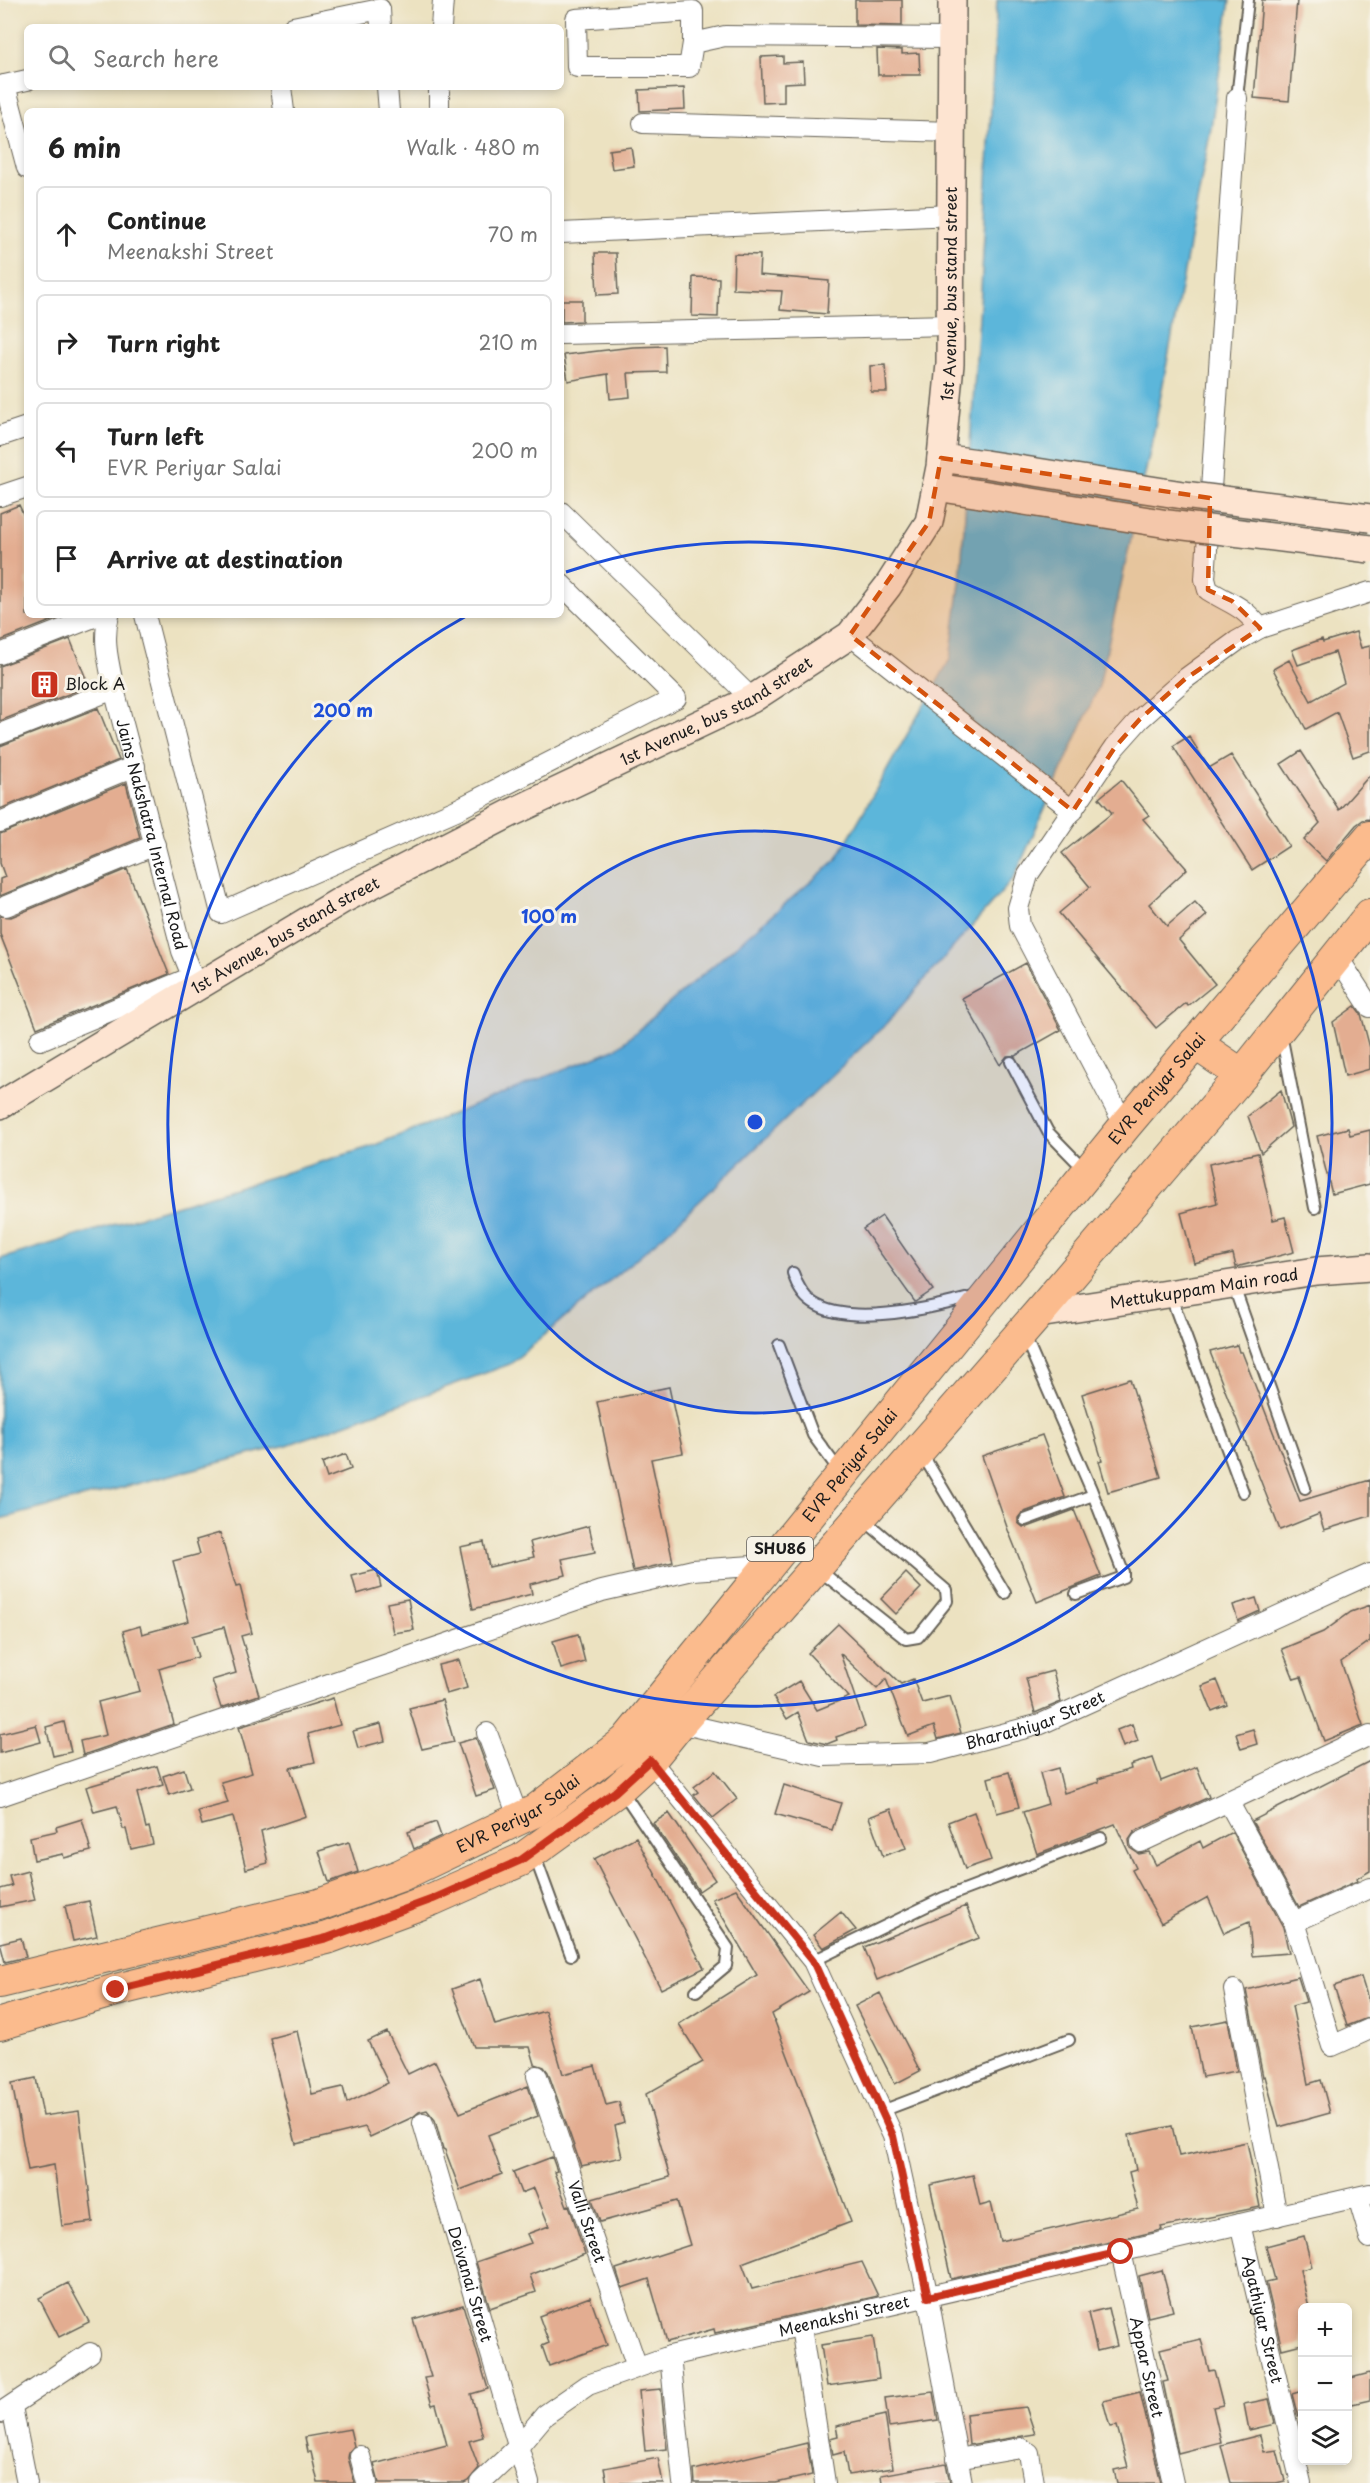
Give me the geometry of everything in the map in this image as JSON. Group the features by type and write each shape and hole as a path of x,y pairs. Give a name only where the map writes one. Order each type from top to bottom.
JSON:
{"main road":[{"name":"EVR Periyar Salai","path":"0,2024 116,1990 327,1938 433,1899 521,1860 620,1788 638,1750 767,1565 1125,1126 1370,837"},
{"name":"EVR Periyar Salai","path":"0,1982 319,1905 399,1876 535,1811 680,1723 1031,1323 1242,1075 1370,915"},
{"path":"1195,1043 1242,1075"},
{"path":"229,1926 239,1960"}],"street":[{"path":"441,24 443,0"},
{"name":"1st Avenue, bus stand street","path":"0,1105 194,982 342,900 511,813 752,699 850,635 888,586 928,522 941,458 950,364 951,325 952,0"},
{"path":"307,24 380,9 381,24"},
{"path":"693,11 693,42 689,67 577,67 576,19 693,11"},
{"path":"693,42 725,36 951,38"},
{"path":"24,81 2,85 24,158"},
{"path":"281,90 284,108"},
{"path":"387,90 389,108"},
{"path":"438,108 439,90"},
{"path":"1238,98 1205,579 1208,590 1232,601 1249,614 1260,628"},
{"path":"643,123 953,132"},
{"path":"564,232 952,215"},
{"path":"564,334 951,325"},
{"path":"0,436 24,428"},
{"path":"941,458 1183,495 1370,518"},
{"path":"936,487 1168,524 1370,549"},
{"path":"0,496 24,489"},
{"path":"564,515 752,699"},
{"path":"146,618 220,913 456,810 676,698 564,587"},
{"path":"1125,1126 1020,926 1018,908 1028,875 1115,747 1140,719 1185,679 1237,641 1260,628 1370,592"},
{"path":"0,654 91,618"},
{"name":"Jains Nakshatra Internal Road","path":"108,618 105,647 114,689 182,951 194,982"},
{"path":"850,635 1073,811"},
{"path":"0,734 114,689"},
{"path":"0,822 135,766"},
{"path":"6,906 155,845"},
{"path":"1337,956 1370,1007"},
{"path":"40,1040 194,982"},
{"name":"Mettukuppam Main road","path":"1031,1323 1170,1294 1316,1271 1370,1267"},
{"path":"0,1796 602,1592 693,1570 767,1565"},
{"name":"Bharathiyar Street","path":"680,1723 823,1756 930,1753 1041,1724 1370,1574"},
{"path":"487,1733 519,1819"},
{"path":"1141,1842 1370,1735"},
{"path":"638,1750 813,1961 882,2111 893,2136 928,2297 962,2483"},
{"path":"1228,1801 1294,1922 1332,2046 1370,2029"},
{"path":"1294,1922 1370,1888"},
{"path":"1234,1990 1277,2216"},
{"name":"Valli Street","path":"537,2076 637,2367"},
{"name":"Deivanai Street","path":"423,2123 529,2483"},
{"path":"1364,2196 1370,2238"},
{"name":"Meenakshi Street","path":"480,2483 518,2446 545,2415 588,2385 670,2356 1364,2196"},
{"name":"Agathiyar Street","path":"1240,2224 1299,2482"},
{"name":"Appar Street","path":"1121,2252 1173,2483"},
{"path":"801,2327 825,2483"},
{"path":"27,2483 6,2410 90,2353"},
{"path":"670,2356 683,2483"},
{"path":"957,2459 1021,2448 1029,2453 1035,2483"},
{"path":"360,2456 367,2483"}],"lane":[{"path":"1238,98 1248,0"},
{"path":"1280,1028 1315,1208"},
{"path":"1011,1062 1048,1132 1087,1173"},
{"path":"793,1273 804,1295 813,1303 823,1308 864,1314 918,1311 989,1293"},
{"path":"1233,1284 1305,1488"},
{"path":"1170,1294 1243,1492"},
{"path":"1031,1323 1123,1572 1123,1577 1076,1594"},
{"path":"779,1345 813,1435 842,1474"},
{"path":"920,1449 1005,1593"},
{"path":"1025,1520 1093,1495"},
{"path":"816,1567 906,1639 918,1637 947,1601 946,1590 860,1517"},
{"path":"620,1788 728,1948 726,1966 696,1991"},
{"path":"813,1961 943,1898 1101,1838"},
{"path":"532,1851 571,1954"},
{"path":"882,2111 1069,2040"}],"highlighted area":[{"path":"941,458 1210,498 1208,590 1232,601 1260,628 1185,679 1140,719 1115,747 1073,811 850,635 929,522"}],"water":[{"path":"997,0 1230,0 1211,128 1153,437 1099,686 1014,878 883,1027 664,1235 510,1364 287,1445 0,1519 0,1259 370,1147 617,1048 836,860 950,659 960,583 981,290"}],"building":[{"path":"855,0 902,0 902,26 855,25"},
{"path":"1262,0 1297,0 1289,101 1254,98"},
{"path":"877,49 902,50 902,54 919,53 920,75 878,75"},
{"path":"783,56 783,63 803,62 804,82 784,83 784,102 763,103 761,57"},
{"path":"684,88 685,109 640,111 639,90"},
{"path":"631,147 634,166 612,169 609,150"},
{"path":"595,253 616,253 618,294 597,295"},
{"path":"734,254 760,255 759,275 829,281 827,314 780,310 782,291 733,289"},
{"path":"693,277 719,278 718,317 692,316"},
{"path":"564,300 582,300 582,321 564,322"},
{"path":"665,346 666,372 628,373 630,397 610,399 608,374 568,381 564,355 633,347"},
{"path":"885,365 887,392 871,392 870,366"},
{"path":"19,505 24,516 24,618 58,618 0,641 0,513"},
{"path":"1356,632 1361,648 1370,646 1370,751 1353,757 1337,712 1306,729 1273,669 1289,660 1311,701 1344,683 1335,652 1298,665 1292,650 1322,639 1323,642"},
{"name":"Block A","path":"70,639 89,686 0,721 0,666"},
{"path":"98,708 119,760 0,809 0,746"},
{"path":"1189,736 1209,768 1231,755 1289,846 1252,870 1173,746"},
{"path":"1301,751 1339,810 1370,775 1370,819 1363,820 1356,825 1326,861 1304,840 1320,823 1281,764"},
{"path":"1121,780 1149,815 1143,819 1187,869 1149,904 1167,926 1195,902 1207,915 1179,940 1215,984 1188,1006 1186,1003 1156,1028 1059,913 1090,887 1062,853 1112,813 1099,798"},
{"path":"126,783 140,838 0,896 0,879 5,877 0,863 0,834"},
{"path":"127,869 169,974 37,1028 0,934 0,916 11,917"},
{"path":"1026,963 1061,1030 1015,1056 1007,1056 1000,1065 962,998"},
{"path":"1355,1006 1361,1014 1370,1048 1370,1069 1345,1076 1333,1022"},
{"path":"1281,1090 1291,1127 1261,1153 1248,1116"},
{"path":"1348,1128 1350,1135 1370,1130 1370,1184 1332,1194 1317,1136"},
{"path":"1258,1153 1273,1220 1285,1217 1294,1252 1236,1267 1233,1254 1194,1263 1181,1213 1217,1203 1209,1164"},
{"path":"882,1216 933,1290 915,1302 863,1229"},
{"path":"1237,1345 1239,1352 1242,1352 1300,1501 1370,1480 1370,1516 1324,1530 1319,1514 1280,1530 1210,1352"},
{"path":"1130,1379 1161,1477 1108,1492 1099,1461 1102,1460 1082,1394"},
{"path":"669,1387 683,1453 651,1459 673,1562 633,1571 597,1402"},
{"path":"1042,1435 1065,1497 1022,1513 1018,1518 1018,1523 1023,1527 1028,1527 1074,1510 1101,1576 1037,1602 982,1456"},
{"path":"346,1454 351,1469 327,1478 322,1463"},
{"path":"589,1526 595,1552 562,1559 566,1575 530,1584 532,1594 473,1609 460,1547 484,1542 489,1567 534,1557 530,1542"},
{"path":"220,1533 236,1587 240,1586 252,1633 241,1636 259,1695 221,1708 212,1680 236,1673 224,1627 192,1636 198,1657 159,1669 174,1724 83,1755 80,1741 106,1735 98,1702 140,1691 123,1631 140,1626 142,1634 189,1621 173,1561 200,1554 196,1540"},
{"path":"377,1570 381,1587 357,1594 352,1576"},
{"path":"906,1573 921,1588 896,1614 881,1599"},
{"path":"1256,1598 1260,1611 1238,1621 1233,1605"},
{"path":"408,1599 414,1630 393,1633 387,1603"},
{"path":"1370,1605 1370,1641 1341,1662 1363,1725 1324,1741 1301,1677 1294,1679 1282,1649 1323,1632 1351,1612"},
{"path":"838,1624 901,1684 913,1679 922,1703 950,1696 961,1733 938,1739 934,1726 908,1736 886,1679 877,1689 840,1653 865,1727 836,1737 837,1740 827,1744 809,1740 798,1712 787,1719 773,1697 799,1681 817,1710 849,1697 808,1653"},
{"path":"578,1634 585,1662 561,1669 553,1641"},
{"path":"459,1660 467,1688 446,1694 438,1665"},
{"path":"1053,1671 1061,1702 1035,1713 1026,1678"},
{"path":"1217,1680 1227,1705 1212,1711 1202,1686"},
{"path":"333,1698 340,1725 308,1734 315,1762 290,1768 306,1816 261,1831 268,1863 246,1869 233,1817 202,1825 198,1811 228,1803 221,1782 252,1773 239,1727"},
{"path":"442,1700 454,1742 422,1749 409,1708"},
{"path":"64,1722 71,1752 53,1756 46,1727"},
{"path":"381,1724 385,1741 358,1748 353,1731"},
{"path":"1132,1724 1138,1741 1123,1747 1117,1730"},
{"path":"36,1725 41,1742 0,1753 0,1734"},
{"path":"1253,1729 1257,1744 1241,1749 1236,1734"},
{"path":"476,1738 495,1790 476,1796 458,1743"},
{"path":"1153,1758 1161,1781 1197,1767 1209,1797 1135,1831 1129,1840 1130,1848 1139,1854 1149,1852 1156,1865 1200,1841 1203,1848 1232,1832 1283,1927 1289,1953 1252,1956 1249,1922 1224,1933 1208,1897 1161,1923 1132,1870 1136,1868 1115,1824 1037,1854 1023,1812 1048,1804 1040,1773 1058,1768 1064,1793 1099,1782 1098,1779 1131,1769 1130,1765"},
{"path":"1370,1761 1370,1871 1356,1879 1357,1881 1299,1907 1252,1821"},
{"path":"157,1766 163,1785 137,1793 146,1828 149,1827 153,1844 131,1849 117,1806 94,1812 86,1787"},
{"path":"184,1769 190,1788 169,1795 163,1776"},
{"path":"715,1771 737,1799 713,1818 694,1795 698,1792 694,1787"},
{"path":"1009,1772 1019,1807 997,1813 988,1778"},
{"path":"784,1785 841,1803 832,1830 775,1814"},
{"path":"891,1809 906,1848 883,1856 869,1817"},
{"path":"974,1812 991,1860 965,1869 948,1822"},
{"path":"669,1813 715,1880 699,1891 653,1823"},
{"path":"82,1819 91,1851 64,1858 63,1854 34,1860 30,1837 57,1831 56,1827"},
{"path":"436,1822 441,1836 414,1849 408,1832"},
{"path":"636,1837 704,1968 661,1989 594,1859"},
{"path":"349,1842 358,1872 329,1882 319,1851"},
{"path":"28,1871 35,1900 0,1907 0,1889 12,1886 9,1876"},
{"path":"736,1889 809,1992 772,2014 851,2222 742,2263 752,2289 862,2262 878,2296 715,2333 714,2329 667,2342 649,2279 622,2288 616,2269 690,2245 677,2201 600,2222 592,2199 670,2177 646,2094 703,2062 679,2024 757,1975 712,1899"},
{"path":"89,1901 97,1936 73,1941 65,1906"},
{"path":"966,1906 979,1938 877,1980 864,1947"},
{"path":"841,1912 856,1930 823,1948 813,1935"},
{"path":"21,1938 26,1957 5,1962 0,1943"},
{"path":"1298,1977 1306,2002 1292,2006 1308,2084 1321,2080 1330,2113 1279,2127 1265,2076 1263,2077 1246,1990"},
{"path":"1361,1977 1370,2005 1370,2017 1347,2026 1334,1986"},
{"path":"480,1979 495,2025 545,2011 563,2074 595,2066 606,2105 619,2102 624,2123 615,2126 622,2157 581,2166 548,2072 544,2067 535,2064 530,2047 474,2047 452,1989"},
{"path":"880,1993 920,2071 895,2084 855,2006"},
{"path":"1228,2020 1237,2071 1202,2077 1192,2027"},
{"path":"297,2031 312,2094 343,2087 347,2103 388,2083 368,2041 387,2032 408,2074 435,2061 460,2113 528,2086 538,2116 488,2135 502,2174 460,2190 443,2149 435,2120 427,2110 370,2137 365,2127 296,2144 270,2038"},
{"path":"36,2078 43,2116 79,2111 93,2222 62,2226 54,2165 28,2170 12,2083"},
{"path":"1172,2126 1179,2156 1247,2142 1260,2207 1161,2227 1162,2230 951,2279 930,2185 973,2175 980,2206 991,2203 1000,2241 1138,2209 1129,2172 1136,2170 1129,2135"},
{"path":"552,2157 557,2171 554,2172 567,2206 569,2205 585,2254 530,2275 536,2292 490,2308 476,2262 531,2243 527,2234 549,2226 534,2188 521,2193 513,2172"},
{"path":"1304,2236 1312,2267 1300,2270 1308,2303 1298,2303 1298,2345 1282,2349 1266,2282 1275,2280 1266,2246"},
{"path":"1162,2270 1173,2311 1148,2317 1139,2276"},
{"path":"68,2283 89,2322 59,2337 39,2298"},
{"path":"590,2297 607,2345 549,2366 542,2346 549,2343 539,2316"},
{"path":"463,2305 488,2389 471,2394 483,2437 469,2441 479,2468 464,2483 379,2483 374,2464 447,2445 436,2404 432,2405 424,2378 431,2377 413,2319"},
{"path":"1108,2308 1117,2346 1097,2351 1088,2313"},
{"path":"873,2337 879,2378 827,2386 821,2345"},
{"path":"1201,2339 1209,2371 1214,2370 1223,2405 1213,2407 1221,2442 1178,2453 1163,2382 1168,2381 1160,2349"},
{"path":"1370,2373 1370,2400 1352,2404 1352,2378"},
{"path":"661,2389 667,2449 645,2451 639,2391"},
{"path":"933,2392 938,2420 889,2427 885,2398"},
{"path":"1140,2392 1161,2483 1117,2483 1114,2470 1128,2467 1117,2426 1110,2427 1103,2401"},
{"path":"1298,2392 1298,2417 1292,2394"},
{"path":"1269,2399 1275,2424 1249,2430 1244,2404"},
{"path":"1026,2407 1035,2434 969,2445 966,2414"},
{"path":"885,2415 893,2468 848,2475 844,2452 833,2455 830,2438 838,2436 836,2426"},
{"path":"350,2429 354,2446 348,2458 355,2483 318,2483 305,2437"},
{"path":"1260,2435 1264,2452 1277,2450 1285,2481 1231,2483 1221,2445"},
{"path":"807,2443 812,2475 776,2483 695,2483 694,2470"},
{"path":"658,2458 663,2483 607,2483 604,2468"},
{"path":"946,2463 950,2483 882,2483 881,2475"}],"place":[{"name":"Block A","path":"44,684"}],"route":[{"path":"116,1990 327,1938 433,1899 521,1860 615,1792 650,1760 813,1961 893,2136 928,2297 1121,2252"}]}
